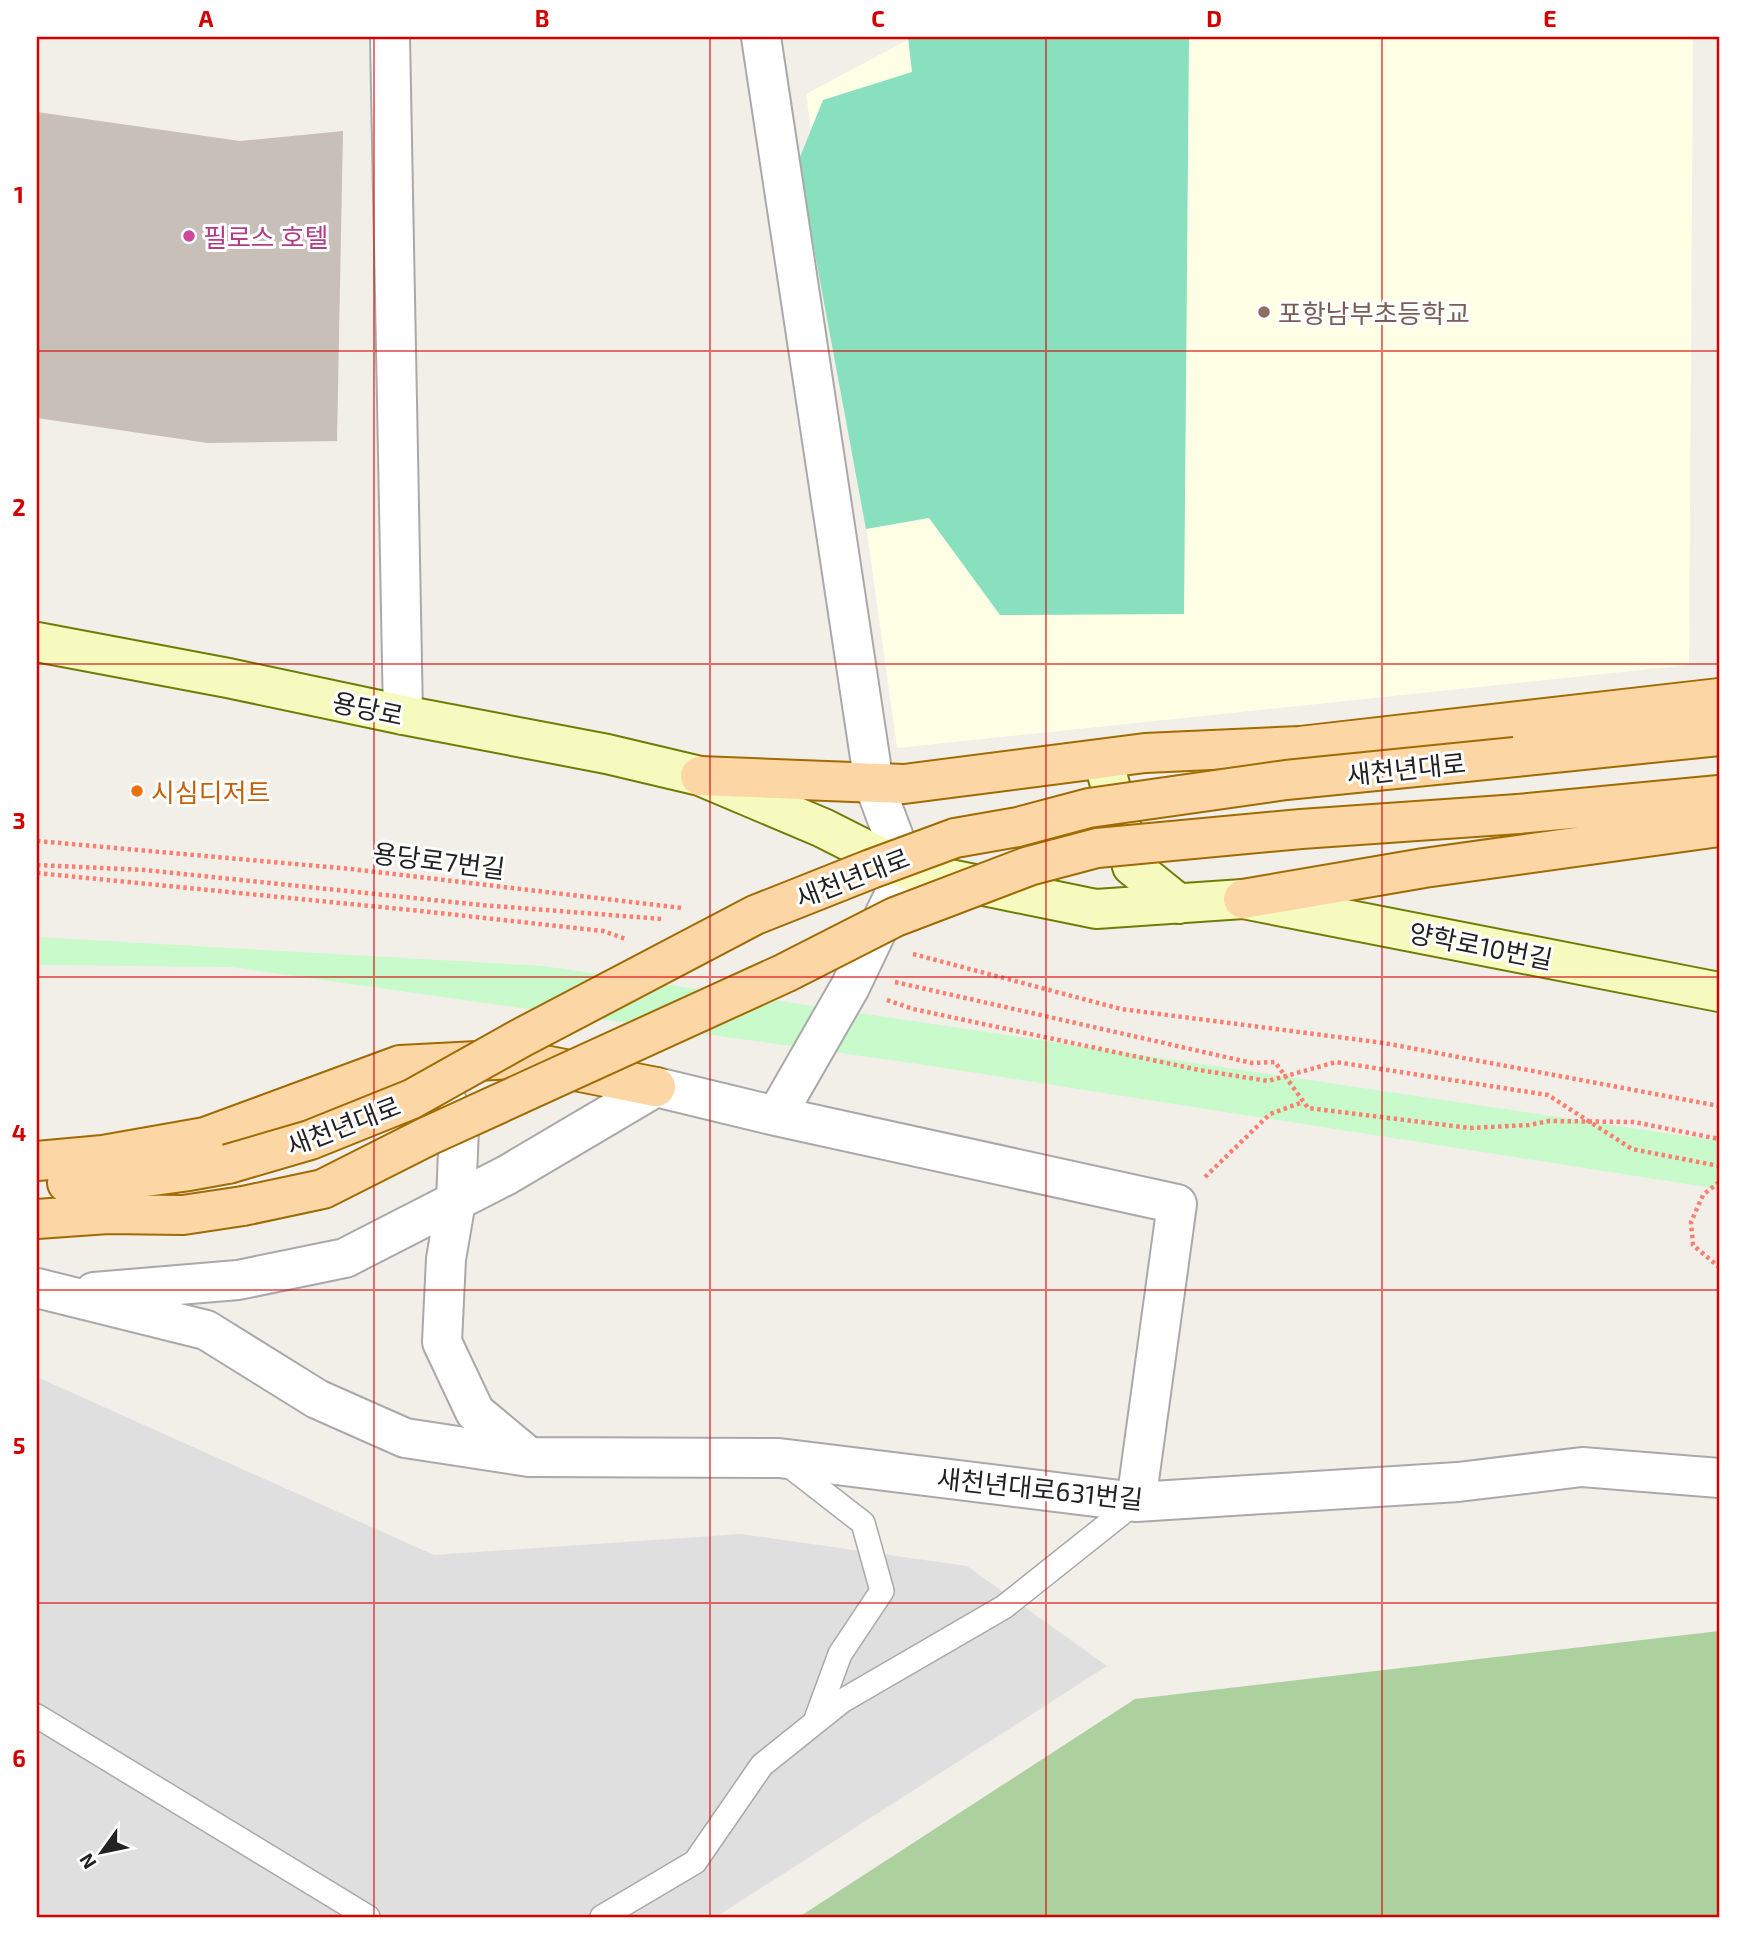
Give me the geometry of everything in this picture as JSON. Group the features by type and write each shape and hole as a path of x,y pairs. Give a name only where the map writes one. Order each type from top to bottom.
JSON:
{"main road":[{"name":"용당로","path":"37,642 607,754 699,776 823,828 906,870"},
{"path":"699,776 904,784 1145,753 1300,746 1719,698"},
{"name":"새천년대로","path":"37,1184 179,1174 228,1164 310,1140 412,1099 519,1039 755,915 955,838 1018,827 1089,808 1286,780 1719,736"},
{"path":"1103,759 1132,866 1179,904"},
{"name":"새천년대로","path":"37,1219 108,1214 183,1214 243,1206 323,1189 428,1136 785,973 895,917 1029,866 1097,848 1719,795"},
{"path":"1243,899 1424,868 1719,827"},
{"name":"양학로10번길","path":"906,870 1096,909 1243,899 1719,992"},
{"path":"37,1161 103,1155 205,1137 400,1065 514,1059 656,1087"}],"street":[{"path":"390,37 403,715"},
{"path":"761,37 874,784 906,870 850,987 776,1116"},
{"path":"400,1065 449,1105 459,1128 456,1201 446,1259 442,1342 475,1412 528,1457"},
{"path":"49,1292 238,1280 345,1258 507,1175 656,1087 1177,1204 1136,1502"},
{"name":"새천년대로631번길","path":"49,1292 206,1330 317,1399 405,1438 528,1457 779,1458 1136,1502 1458,1482 1582,1467 1719,1478"}],"lane":[{"path":"779,1458 863,1523 882,1591 840,1654 814,1724"},
{"path":"602,1917 695,1862 762,1765 842,1701 1004,1607 1136,1502"},
{"path":"37,1716 368,1917"}],"path":[{"name":"용당로7번길","path":"37,841 351,869 684,908"},
{"path":"37,873 603,931 629,940"},
{"path":"905,963 912,954 1121,1009 1384,1043 1719,1106"},
{"path":"898,972 891,981 1252,1063 1275,1062 1308,1108 1470,1128 1529,1125 1549,1121 1634,1122 1719,1139"},
{"path":"1177,1204 1270,1114 1303,1102"},
{"path":"1719,1182 1703,1195 1691,1222 1693,1245 1719,1267"}],"shaded area":[{"name":"포항남부초등학교","path":"913,37 1693,37 1689,665 897,748 806,94"},
{"path":"37,1377 434,1555 741,1534 967,1566 1107,1666 716,1917 37,1917"}],"green space":[{"path":"908,37 1189,37 1184,614 1000,615 929,518 866,529 798,162 823,100 912,72"},
{"path":"37,937 543,966 1719,1141 1719,1189 932,1066 231,967 37,965"},
{"path":"1719,1631 1719,1917 799,1917 1135,1699"}],"building":[{"name":"필로스 호텔","path":"37,112 240,141 343,131 337,441 208,443 37,418"}],"place":[{"name":"필로스 호텔","path":"189,236"},
{"name":"포항남부초등학교","path":"1264,312"},
{"name":"시심디저트","path":"137,791"}]}
